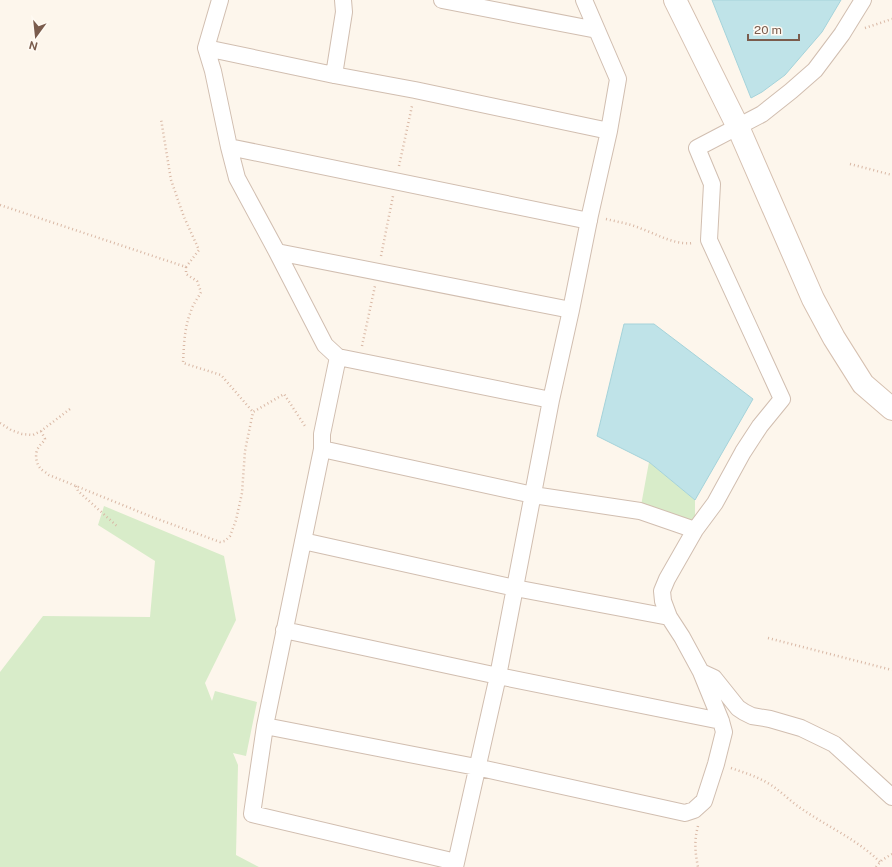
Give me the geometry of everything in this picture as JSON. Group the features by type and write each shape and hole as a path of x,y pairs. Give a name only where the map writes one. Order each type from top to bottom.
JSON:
{"street":[{"path":"220,0 206,48 213,71 236,178 325,344 338,357 552,400"},
{"path":"334,75 344,12 344,0"},
{"path":"442,0 597,30"},
{"path":"338,357 303,541 265,726 252,814 455,864 498,676 589,218 609,131 618,78 584,0"},
{"path":"675,0 738,127 813,299 834,338 863,384 892,409"},
{"path":"265,726 476,767 685,813 694,810 704,801 716,764 724,732 701,672 669,617 663,601 662,591 695,530 716,503 743,452 760,426 782,400 710,240 712,184 697,148 762,114 815,70 842,34 863,0"},
{"path":"206,48 609,131"},
{"path":"229,147 589,218"},
{"path":"277,252 571,310"},
{"path":"322,442 534,495 640,511 695,530"},
{"path":"303,541 515,588 669,617"},
{"path":"284,630 498,676 721,721"},
{"path":"701,672 714,678 738,708 744,712 752,716 770,719 801,728 834,744 892,797"}],"path":[{"path":"359,361 415,90"},
{"path":"162,119 171,180 184,218 199,250 186,267 186,274 197,281 202,292 191,310 186,328 183,363 221,374 253,412"},
{"path":"850,164 892,175"},
{"path":"0,205 186,267"},
{"path":"589,218 631,225 663,239 674,241 690,243 710,240"},
{"path":"41,432 44,439 38,447 36,455 40,469 50,475 152,517 220,542 226,541 230,536 236,520 242,493 245,451 253,412 284,394 305,426 322,442"},
{"path":"0,423 11,430 22,434 32,435 41,432 70,409"},
{"path":"76,486 78,491 118,527"},
{"path":"768,638 892,670"},
{"path":"728,767 760,779 771,785 801,809 846,836 873,855 880,862"},
{"path":"694,810 699,820 695,838 695,854 698,867"},
{"path":"876,867 880,862 892,854"}],"green space":[{"path":"649,462 695,500 695,530 640,511"},
{"path":"104,506 224,556 236,620 205,683 212,701 215,691 257,702 246,756 233,753 238,765 236,855 259,867 0,867 0,672 43,616 150,617 155,561 98,525"}],"water":[{"path":"712,0 841,0 822,32 785,75 751,98"},
{"path":"624,324 654,324 753,399 695,500 649,462 597,436"}]}
